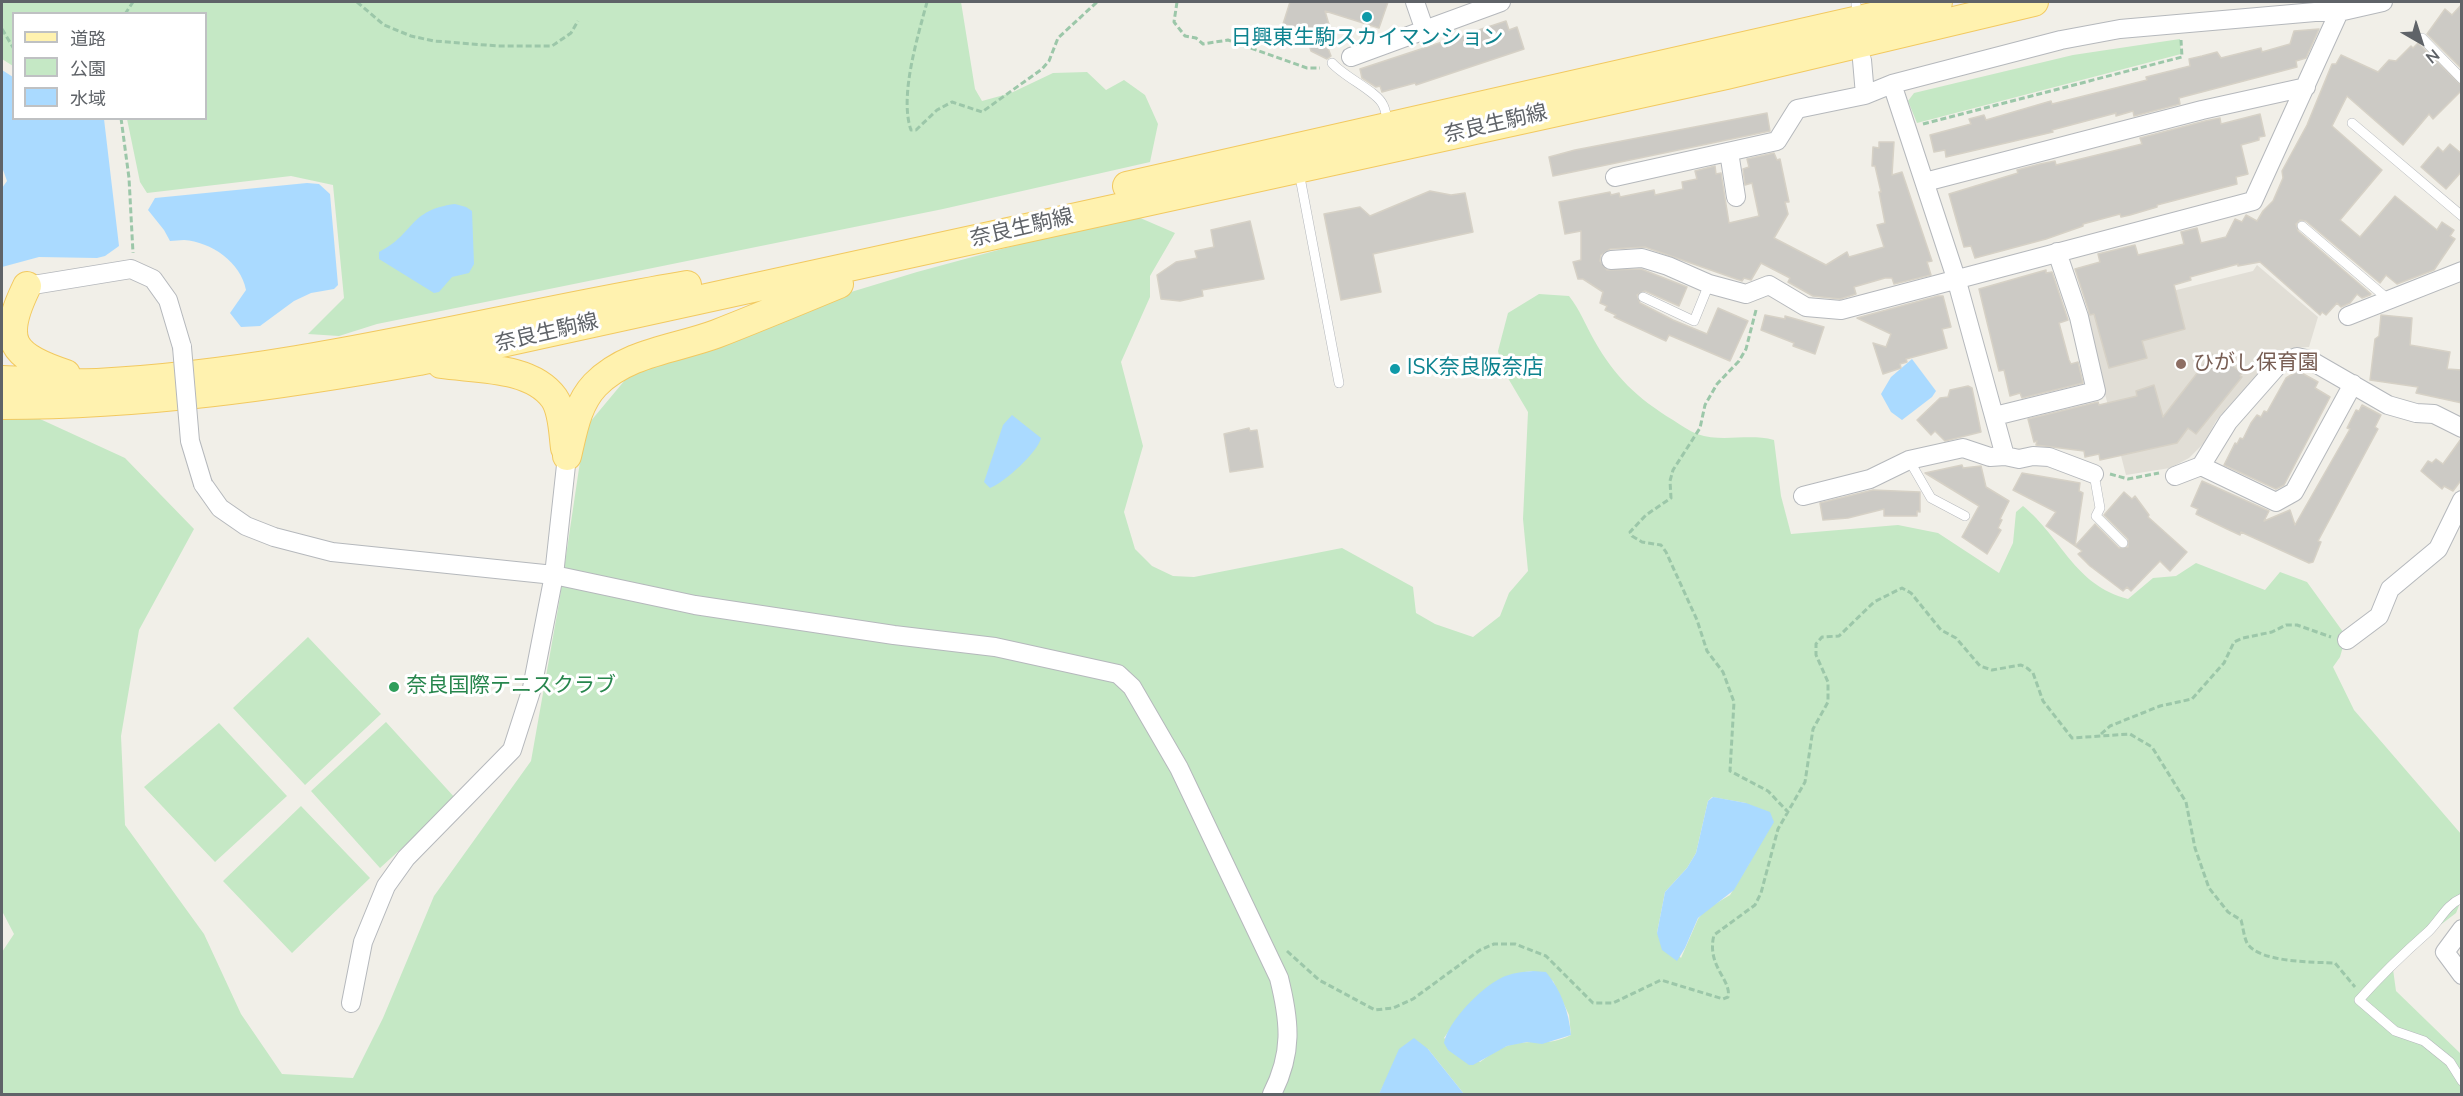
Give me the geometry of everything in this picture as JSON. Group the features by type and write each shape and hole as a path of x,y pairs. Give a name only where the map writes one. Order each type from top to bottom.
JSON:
{"main road":[{"name":"奈良生駒線","path":"2,380 96,383 243,367 406,340 608,298 760,273 1388,126 1938,2"},
{"name":"奈良生駒線","path":"2,405 71,405 218,394 419,361 1726,75 2034,2"},
{"path":"567,456 579,409 595,385 631,360 714,335 911,255"},
{"path":"14,292 15,307 10,324 16,347 32,363 96,383"},
{"path":"419,361 523,376 541,386 554,399 560,414 567,456"}],"street":[{"path":"1415,2 1424,28"},
{"path":"1351,57 1424,28 1501,2"},
{"path":"1615,177 1777,141 1797,109 1864,96 1892,84 2061,40 2120,29 2315,12 2339,12 2383,2"},
{"path":"1611,260 1642,258 1668,266 1709,284 1746,294 1768,285 1806,307 1841,310 2253,201 2339,12"},
{"path":"1862,60 1864,96"},
{"path":"1892,84 1956,278 2005,456"},
{"path":"1925,182 2202,110 2306,87"},
{"path":"1729,152 1736,197"},
{"path":"1995,416 2096,391 2079,316 2057,252"},
{"path":"14,292 131,270 153,279 168,300 182,347 190,441 203,484 220,507 246,526 286,540 332,552 554,575 695,605 894,636 995,647 1118,674 1132,687 1179,768 1279,978 1287,1010 1287,1055 1272,1095"},
{"path":"2348,316 2462,271"},
{"path":"2175,476 2201,466 2228,422 2280,363 2297,357 2310,360 2388,405 2416,413 2434,414 2462,428"},
{"path":"2201,466 2276,502 2294,492 2353,384"},
{"path":"1803,496 1870,479 1910,460 1963,448 1990,457 2005,456 2019,459 2033,456 2049,457 2094,474"},
{"path":"351,1003 363,942 386,886 406,858 512,750 532,688 554,575 567,456"},
{"path":"2348,640 2379,616 2390,589 2438,549 2462,500"},
{"path":"2462,929 2445,952 2462,975"}],"lane":[{"path":"2422,38 2462,79"},
{"path":"1332,63 1340,72 1377,96 1383,105 1388,126"},
{"path":"2352,123 2462,216"},
{"path":"1299,169 1339,383"},
{"path":"2302,226 2389,300"},
{"path":"1643,297 1694,321 1709,284"},
{"path":"1910,460 1931,498 1965,516"},
{"path":"2094,474 2100,508 2096,516 2123,543"},
{"path":"2462,898 2446,908 2430,930 2406,949 2359,1000 2395,1031 2424,1041 2450,1062 2462,1081"}],"path":[{"path":"357,2 384,25 411,36 434,41 498,46 552,46 571,33 578,21"},
{"path":"927,2 909,94 906,118 910,130 916,130 936,110 952,102 981,112 1042,69 1049,61 1058,38 1097,2"},
{"path":"1177,2 1174,22 1185,36 1196,38 1203,44 1228,40 1307,68 1317,69 1332,63"},
{"path":"2,29 12,46"},
{"path":"1916,126 2182,57 2181,35"},
{"path":"121,120 133,237 131,270"},
{"path":"1757,289 1756,311 1746,349 1734,367 1717,384 1705,405 1700,428 1673,471 1670,481 1671,498 1646,515 1630,532 1642,542 1661,545 1666,552 1697,621 1707,651 1723,672 1734,702 1730,771 1768,791 1788,812"},
{"path":"2094,474 2104,472 2128,479 2170,472 2175,476"},
{"path":"1264,949 1289,951 1319,980 1375,1010 1393,1008 1413,999 1480,950 1504,944 1531,948 1546,956 1593,1004 1613,1003 1661,980 1723,999 1729,993 1713,957 1714,935 1748,912 1755,905 1761,893 1778,829 1805,782 1813,729 1828,702 1828,682 1816,655 1816,644 1822,637 1839,636 1874,602 1902,588 1911,593 1941,630 1956,638 1980,666 1992,670 2021,665 2033,673 2043,700 2072,738 2130,734 2152,747 2186,802 2195,848 2209,888 2228,912 2241,920 2248,944 2258,952 2301,963 2335,963 2362,996"},
{"path":"2099,735 2110,726 2160,706 2192,699 2224,663 2234,642 2243,638 2297,625 2348,640"}],"shaded area":[{"name":"ひがし保育園","path":"2257,265 2318,317 2309,347 2291,348 2274,356 2216,421 2204,443 2189,458 2170,468 2126,475 2084,313 2253,271"}],"green space":[{"path":"2,2 961,2 975,89 982,101 1011,93 1053,73 1087,72 1106,90 1124,80 1145,95 1158,124 1150,162 943,209 377,324 339,336 308,334 344,298 333,185 291,176 147,193 140,182 127,120 207,120 207,12 12,12 12,65 2,59"},
{"path":"2180,39 2181,54 1917,123 1908,101 1914,93 2073,55"},
{"path":"1131,214 1175,233 1150,276 1150,297 1121,362 1143,446 1124,512 1135,549 1152,566 1173,576 1194,577 1342,548 1413,587 1416,613 1435,624 1473,637 1500,616 1509,593 1528,571 1523,519 1528,412 1502,368 1498,351 1508,313 1539,294 1569,296 1602,353 1619,376 1648,403 1685,428 1707,437 1754,437 1774,440 1781,496 1791,534 1898,525 1938,533 1999,573 2013,543 2016,512 2023,506 2081,572 2094,583 2128,599 2153,578 2176,576 2196,563 2265,590 2280,572 2307,582 2346,636 2340,657 2333,667 2354,710 2461,834 2461,901 2456,913 2392,962 2396,991 2461,1054 2461,1094 1464,1094 1428,1049 1383,1086 1379,1094 2,1094 2,952 14,934 2,911 2,415 16,408 125,458 194,529 139,630 121,736 125,825 204,934 241,1014 282,1074 353,1078 383,1018 434,896 531,761 559,603 585,428 630,374 724,342 851,292","holes":["1712,797 1746,803 1750,862 1730,895 1705,910 1698,919 1681,958 1657,933 1665,892 1687,868 1696,853 1708,801","1533,971 1553,981 1569,1015 1571,1035 1550,1042 1526,1042 1508,1046 1480,1062 1444,1038 1471,1003 1492,985 1518,974"]},
{"path":"308,637 381,714 305,785 233,708"},
{"path":"386,722 456,799 380,868 311,791"},
{"path":"219,723 287,796 215,862 144,787"},
{"path":"301,806 370,878 292,953 223,881"}],"water":[{"path":"2,70 12,76 12,120 104,120 119,246 105,256 97,258 39,257 2,267 2,188 7,181 2,167"},
{"path":"307,183 319,184 330,194 338,285 334,289 311,293 294,301 260,326 241,327 230,313 246,290 243,280 231,262 214,249 204,245 184,240 170,241 148,210 155,198"},
{"path":"455,204 472,211 474,264 469,273 452,277 439,292 434,293 379,259 379,252 391,245 420,217 440,207"},
{"path":"1912,359 1936,391 1932,397 1902,420 1891,412 1881,394 1891,377"},
{"path":"1012,415 1041,438 1034,451 1020,466 990,488 984,482 1003,425"},
{"path":"1713,797 1746,803 1770,812 1774,822 1734,890 1698,918 1677,961 1662,950 1657,933 1665,892 1687,868 1696,853 1708,801"},
{"path":"1533,971 1546,972 1556,986 1566,1010 1571,1035 1542,1044 1527,1042 1507,1046 1473,1065 1469,1065 1448,1050 1444,1043 1447,1034 1459,1015 1475,997 1501,978"},
{"path":"1414,1038 1428,1049 1464,1094 1379,1094 1399,1049"}],"building":[{"name":"日興東生駒スカイマンション","path":"1290,2 1388,2 1379,28 1325,11 1333,38 1325,40 1331,56 1327,59 1311,51 1304,30 1283,24"},
{"path":"2462,4 2462,69 2427,34 2445,9 2452,15"},
{"path":"1506,21 1509,30 1517,27 1524,49 1416,85 1415,83 1382,92 1380,86 1376,87 1362,78 1360,69"},
{"path":"2319,29 2306,58 2296,61 2297,67 2179,98 2180,104 2134,116 2133,111 2116,116 2116,113 2052,130 2053,132 1946,157 1945,150 1934,152 1930,135 1971,124 1969,119 1984,115 1986,120 2051,101 2052,104 2147,80 2146,77 2190,66 2189,59 2217,52 2221,58 2261,48 2262,52 2290,44 2294,31"},
{"path":"2418,43 2462,86 2462,90 2433,119 2429,114 2403,145 2347,96 2332,126 2382,170 2340,220 2360,237 2395,196 2437,230 2442,222 2454,230 2450,236 2455,239 2434,270 2397,284 2386,275 2380,283 2306,221 2300,220 2296,224 2298,231 2370,295 2362,298 2357,294 2350,303 2341,307 2337,303 2326,315 2322,312 2320,315 2260,262 2238,266 2238,264 2190,277 2191,280 2174,285 2185,329 2142,341 2147,358 2109,368 2094,314 2090,315 2075,269 2100,262 2098,254 2135,245 2138,255 2184,244 2181,232 2197,228 2201,243 2226,237 2235,219 2242,222 2246,215 2257,221 2273,201 2283,178 2282,171 2307,125 2332,64 2336,64 2341,55 2378,72 2389,60 2396,61 2411,46 2413,48"},
{"path":"1767,113 1770,131 1553,176 1549,157"},
{"path":"2260,114 2265,136 2241,145 2248,174 2236,177 2237,184 2157,205 2157,207 2130,215 2121,217 2120,214 2083,224 2083,226 2046,239 1975,258 1971,246 1964,247 1949,194 2040,164 2055,161 2056,165 2142,144 2140,138 2205,121 2220,118 2221,124"},
{"path":"1879,142 1894,142 1892,175 1902,172 1932,261 1927,262 1931,275 1894,284 1892,278 1885,278 1854,287 1856,294 1840,299 1813,296 1788,282 1790,278 1761,263 1751,280 1744,278 1742,281 1645,247 1610,249 1601,255 1600,261 1607,270 1641,269 1687,287 1679,306 1645,291 1637,295 1640,303 1673,320 1707,334 1718,308 1748,321 1730,361 1669,335 1666,341 1614,317 1616,315 1605,310 1607,306 1600,303 1603,292 1583,279 1578,279 1573,262 1581,260 1581,231 1565,234 1559,202 1610,192 1611,195 1619,193 1620,197 1654,190 1655,195 1683,189 1682,182 1697,179 1695,171 1715,166 1716,174 1721,173 1729,223 1759,216 1752,183 1745,185 1743,169 1749,167 1747,159 1774,153 1777,160 1780,159 1789,202 1785,202 1788,214 1774,238 1826,265 1847,252 1849,257 1884,247 1877,225 1885,223 1879,192 1881,192 1875,166 1872,166 1873,147 1879,148"},
{"path":"2450,144 2462,154 2462,171 2446,189 2421,167 2438,147 2443,152"},
{"path":"1430,191 1451,195 1465,193 1473,232 1373,254 1381,292 1341,300 1324,214 1360,207 1370,216"},
{"path":"1250,221 1264,279 1202,290 1203,296 1180,301 1161,299 1157,275 1176,262 1197,258 1195,251 1214,247 1211,230"},
{"path":"2046,270 2046,273 2052,272 2068,320 2059,323 2069,360 2071,364 2078,362 2083,383 2022,398 2020,393 2010,396 2004,370 1999,371 1979,289"},
{"path":"1943,296 1951,327 1942,329 1947,348 1906,359 1907,362 1900,364 1901,368 1883,374 1873,343 1886,347 1891,334 1857,318"},
{"path":"1765,315 1785,319 1785,316 1824,327 1815,354 1761,330"},
{"path":"2381,315 2412,318 2410,345 2450,352 2447,369 2462,370 2462,403 2416,393 2418,387 2370,380 2375,339 2379,336"},
{"path":"2212,354 2220,360 2222,358 2242,373 2240,376 2242,377 2196,434 2188,428 2177,443 2100,460 2099,454 2085,457 2084,451 2036,445 2037,441 2034,442 2028,419 2098,402 2099,405 2137,396 2136,391 2154,385 2163,417"},
{"path":"2298,371 2318,382 2315,388 2330,397 2284,485 2276,489 2224,465 2235,443 2237,444 2240,438 2243,439 2257,415 2261,417 2264,411 2267,412 2286,378"},
{"path":"1968,386 1972,388 1981,432 1945,441 1935,431 1931,435 1917,420 1940,398 1948,397 1950,390"},
{"path":"2362,405 2381,415 2375,427 2378,429 2318,541 2321,542 2313,562 2309,563 2241,532 2240,535 2196,514 2198,509 2191,506 2202,481 2269,511 2264,521 2290,510 2295,525 2350,429 2347,428 2356,410 2359,411"},
{"path":"1249,428 1250,431 1257,430 1263,467 1230,472 1224,434"},
{"path":"2461,439 2462,479 2453,491 2444,486 2442,489 2421,471 2428,461 2432,463 2436,459 2443,464"},
{"path":"1962,465 1963,468 1981,466 1986,487 2009,501 2000,519 2002,520 1998,528 2001,530 1987,554 1962,537 1979,506 1925,473"},
{"path":"2022,473 2080,483 2079,491 2083,493 2075,546 2046,526 2056,512 2013,490"},
{"path":"1873,490 1920,492 1920,512 1917,511 1917,516 1884,516 1884,509 1848,518 1823,520 1820,503"},
{"path":"2124,492 2132,499 2135,496 2149,515 2148,517 2187,552 2170,571 2160,561 2131,591 2127,587 2123,591 2090,566 2078,554 2082,551 2075,546 2095,524 2119,548 2128,547 2128,539 2104,515"}],"place":[{"name":"日興東生駒スカイマンション","path":"1367,17"},
{"name":"ひがし保育園","path":"2181,364"},
{"name":"ISK奈良阪奈店","path":"1395,369"},
{"name":"奈良国際テニスクラブ","path":"394,687"}]}
